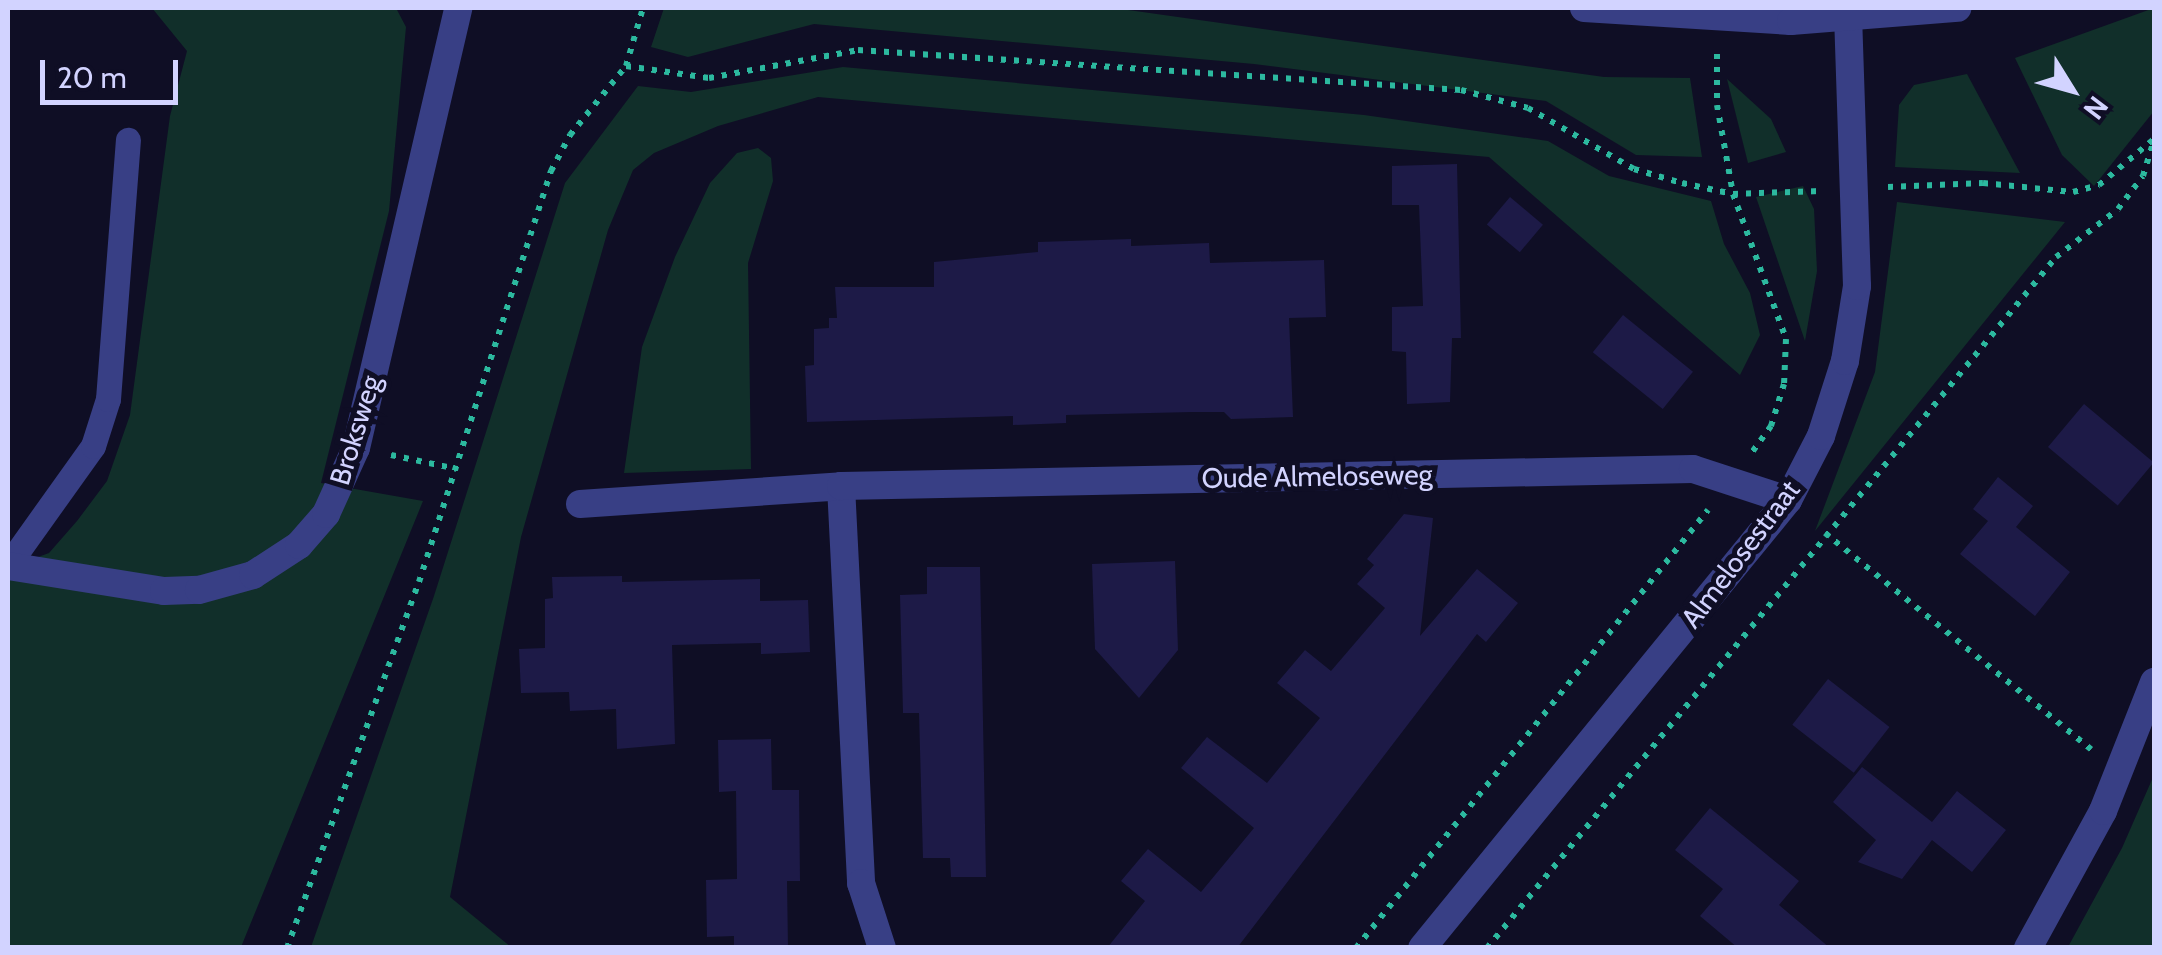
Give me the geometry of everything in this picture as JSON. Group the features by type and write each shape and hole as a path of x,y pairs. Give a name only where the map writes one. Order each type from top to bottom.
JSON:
{"street":[{"name":"Broksweg","path":"8,566 164,591 200,590 253,575 299,545 326,514 356,448 458,8"},
{"path":"1584,8 1717,19 1848,20 1957,8"},
{"name":"Almelosestraat","path":"1422,948 1788,500 1821,436 1846,362 1857,286 1848,20"},
{"name":"Oude Almeloseweg","path":"580,504 841,486 1693,469 1734,478 1788,500"},
{"path":"841,486 861,883 882,948"},
{"path":"2028,948 2119,772 2154,682"}],"lane":[{"path":"8,566 94,446 108,398 128,140"}],"path":[{"path":"287,948 457,469 551,171 570,136 626,66 643,8"},
{"name":"Almelosestraat","path":"1356,948 1734,478 1770,426 1784,384 1786,339 1733,194 1717,106 1717,19"},
{"path":"626,66 709,78 858,50 1461,90 1528,108 1634,168 1733,194 1983,182 2073,192 2099,184 2154,139"},
{"name":"Almelosestraat","path":"1488,948 2056,256 2118,209 2142,176 2154,139"},
{"path":"356,448 457,469"},
{"path":"1825,534 2119,772"}],"green space":[{"path":"152,8 396,8 406,27 389,211 321,483 423,501 241,947 8,947 8,568 49,553 77,521 107,481 130,415 170,116 187,51"},
{"path":"664,8 1114,8 1604,77 1690,78 1702,157 1636,155 1546,101 1254,64 814,24 688,57 651,47"},
{"path":"2154,8 2154,111 2094,186 2062,155 2015,58"},
{"path":"843,67 1364,115 1548,141 1609,176 1711,201 1724,244 1750,293 1760,335 1740,375 1489,157 818,97 718,126 654,153 633,170 608,230 521,537 450,897 511,947 311,947 434,596 565,183 638,86 691,92"},
{"path":"1967,74 2020,173 1895,167 1899,105 1914,85"},
{"path":"1727,79 1771,119 1786,152 1748,163"},
{"path":"758,148 771,158 773,181 748,263 751,469 624,473 642,347 675,257 710,183 737,153"},
{"path":"1803,186 1814,209 1817,271 1805,341 1756,197"},
{"path":"1897,202 2065,222 1815,531 1875,372"},
{"path":"2154,775 2154,947 2068,947 2122,848"}],"building":[{"path":"1457,164 1461,338 1452,338 1450,402 1407,404 1406,352 1392,351 1392,307 1423,306 1419,205 1392,205 1392,166"},
{"path":"1510,197 1543,225 1520,252 1487,225"},
{"path":"1131,239 1131,246 1209,243 1210,263 1324,260 1326,317 1289,318 1293,417 1231,419 1224,412 1192,412 1066,415 1066,423 1013,425 1013,416 807,422 805,366 814,365 814,329 829,328 829,318 837,318 835,287 934,287 934,262 1038,252 1038,242"},
{"path":"1623,315 1693,372 1663,409 1593,352"},
{"path":"2084,404 2154,462 2118,505 2048,447"},
{"path":"1998,477 2033,506 2016,527 2070,572 2035,616 1960,554 1988,521 1973,509"},
{"path":"1404,514 1433,518 1420,636 1477,569 1518,603 1486,642 1477,634 1237,948 1107,948 1145,901 1121,881 1148,849 1201,892 1254,828 1181,768 1207,737 1267,783 1320,718 1277,683 1305,650 1331,671 1385,608 1357,584 1374,565 1367,559"},
{"path":"1175,561 1178,650 1139,698 1095,649 1092,564"},
{"path":"927,567 980,567 986,877 951,877 950,858 923,858 919,713 903,713 900,595 927,594"},
{"path":"622,576 622,582 760,579 760,601 808,600 810,652 761,654 761,643 672,645 675,744 617,749 616,709 570,711 569,692 521,693 519,649 545,648 545,599 553,598 552,577"},
{"path":"1828,679 1889,727 1854,773 1792,725"},
{"path":"771,739 772,790 799,790 800,881 787,881 788,948 734,948 734,936 707,937 706,880 737,879 736,791 719,792 718,740"},
{"path":"1862,767 1932,822 1957,791 2006,830 1972,872 1932,840 1902,879 1858,862 1876,840 1833,802"},
{"path":"1710,808 1799,881 1779,905 1830,948 1738,948 1700,916 1723,889 1675,850"}]}
